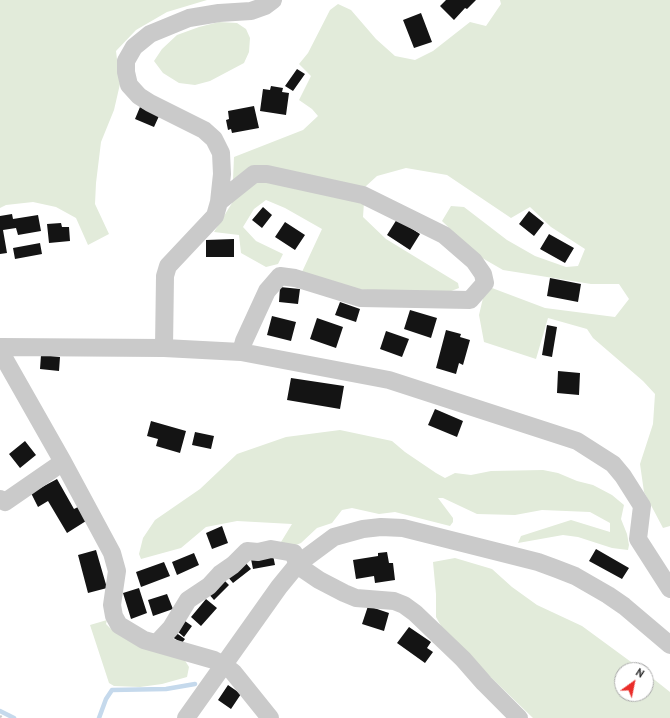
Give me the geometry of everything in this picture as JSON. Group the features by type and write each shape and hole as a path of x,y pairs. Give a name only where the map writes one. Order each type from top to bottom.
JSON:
{"street":[{"path":"164,348 166,276 168,266 214,216 219,202 222,174 221,153 214,139 204,130 139,96 129,84 126,72 126,60 134,47 150,34 189,18 220,13 251,11 265,6 273,0"},
{"path":"219,202 254,174 267,174 363,195 444,235 474,261 484,274 485,283 470,300 360,298 295,278 280,276 268,291 244,341 241,352"},
{"path":"0,347 164,348 241,352 389,380 577,441 613,464 624,476 642,506 638,539 670,589"},
{"path":"0,351 63,462 112,553 117,571 112,605 114,616 119,625 144,640 214,660 224,665 233,672 270,718"},
{"path":"0,499 5,502 63,462"},
{"path":"186,718 279,587 297,565 334,537 363,528 403,528 538,562 575,576 608,594 670,645"},
{"path":"157,643 171,628 188,600 209,586 220,574 233,565 247,551 258,552 271,548 294,553 297,565 319,580 344,593 356,598 394,602 404,605 415,613 463,659 484,683 519,718"}],"green space":[{"path":"0,0 207,0 167,12 136,30 116,51 120,84 114,110 101,142 95,204 109,234 88,245 76,218 56,207 33,202 6,205 0,208"},
{"path":"500,0 670,0 670,526 663,528 644,492 640,464 653,424 655,394 643,381 593,338 587,329 548,318 536,359 484,342 479,315 483,298 492,288 545,308 615,317 629,299 619,284 591,284 503,270 477,255 442,221 451,206 464,207 507,240 535,256 566,267 578,266 585,249 551,227 530,207 511,218 447,175 406,168 377,176 365,187 363,217 386,239 458,283 459,288 441,295 353,289 302,272 322,229 285,208 266,200 254,209 243,227 256,241 283,254 278,264 266,267 241,253 239,235 214,232 232,203 234,157 303,130 318,116 312,109 299,100 311,76 299,64 308,53 330,10 338,4 351,10 376,39 395,56 415,60 433,51 470,22 486,26 501,4"},
{"path":"219,22 237,23 246,29 250,38 249,52 244,63 210,81 195,85 179,83 163,73 154,61 162,49 177,35"},
{"path":"340,430 392,441 405,452 445,478 455,473 471,475 491,471 543,470 558,473 577,481 593,485 612,495 624,505 621,519 627,534 629,545 628,550 612,548 578,537 563,535 518,543 521,536 571,520 610,532 610,523 590,512 542,510 515,515 477,514 443,498 438,498 453,518 453,522 450,526 395,512 379,514 352,508 342,510 332,523 317,528 301,543 291,547 281,542 292,524 237,521 206,527 181,548 141,559 139,554 143,538 155,520 200,489 237,454 286,437"},
{"path":"455,558 492,569 512,587 537,605 582,626 631,662 614,662 614,702 654,702 654,679 670,692 670,718 533,718 445,633 436,617 436,594 433,562"},
{"path":"107,620 106,624 110,628 137,645 184,659 189,667 187,677 162,684 140,687 114,686 109,683 90,625"}],"building":[{"path":"446,0 476,0 467,9 465,8 454,20 440,6"},
{"path":"421,13 432,42 414,48 403,20"},
{"path":"297,69 305,74 293,91 285,86"},
{"path":"271,86 283,88 282,92 289,93 286,115 260,111 263,89 270,90"},
{"path":"254,106 259,128 232,133 231,129 228,130 226,120 229,119 228,111"},
{"path":"140,107 159,116 154,127 135,119"},
{"path":"263,207 272,215 262,228 252,220"},
{"path":"529,211 544,223 534,236 519,224"},
{"path":"12,214 13,219 38,215 41,231 18,235 16,228 3,230 7,253 0,254 0,216"},
{"path":"397,219 420,234 410,250 387,235"},
{"path":"285,222 305,235 295,250 275,237"},
{"path":"61,223 62,227 69,227 70,241 49,243 47,224"},
{"path":"549,234 574,248 565,263 540,249"},
{"path":"234,239 234,257 206,257 206,240"},
{"path":"40,243 42,254 15,259 13,248"},
{"path":"550,278 581,284 578,302 547,296"},
{"path":"280,287 300,289 298,304 279,302"},
{"path":"340,302 360,309 356,322 335,315"},
{"path":"410,310 437,318 431,338 404,329"},
{"path":"272,316 296,322 291,341 267,335"},
{"path":"317,318 343,327 336,348 310,339"},
{"path":"547,325 557,327 552,357 542,355"},
{"path":"446,330 461,334 460,337 470,340 463,365 459,363 456,374 436,368"},
{"path":"386,331 409,339 402,357 380,349"},
{"path":"41,355 60,357 59,371 40,369"},
{"path":"558,371 580,373 579,395 557,393"},
{"path":"291,378 344,386 340,409 287,400"},
{"path":"435,409 463,421 457,437 428,425"},
{"path":"151,421 186,431 180,453 156,446 158,439 147,436"},
{"path":"195,432 214,436 211,449 192,445"},
{"path":"25,441 36,455 20,468 9,454"},
{"path":"57,479 74,509 78,507 86,521 67,533 48,501 38,507 31,493"},
{"path":"222,526 228,543 212,549 206,533"},
{"path":"596,549 629,568 622,579 589,561"},
{"path":"96,550 107,588 88,593 78,555"},
{"path":"387,552 389,563 393,563 395,580 375,583 374,576 356,579 353,560 378,556 378,553"},
{"path":"194,553 199,565 177,575 172,562"},
{"path":"273,555 275,565 253,569 251,559"},
{"path":"164,562 170,576 141,587 136,572"},
{"path":"245,562 251,569 233,583 227,576"},
{"path":"222,578 229,585 214,600 207,592"},
{"path":"139,588 147,613 131,619 123,593"},
{"path":"167,594 173,609 153,616 148,600"},
{"path":"206,599 217,608 201,626 191,617"},
{"path":"368,606 389,613 384,631 362,624"},
{"path":"185,621 192,626 184,637 177,631"},
{"path":"409,627 431,642 427,648 433,652 425,663 397,643"},
{"path":"175,632 185,639 182,643 172,637"},
{"path":"228,685 241,694 231,709 218,700"}],"waterway":[{"path":"99,718 106,699 112,690 166,689 195,684"},
{"path":"0,711 14,718"}]}
